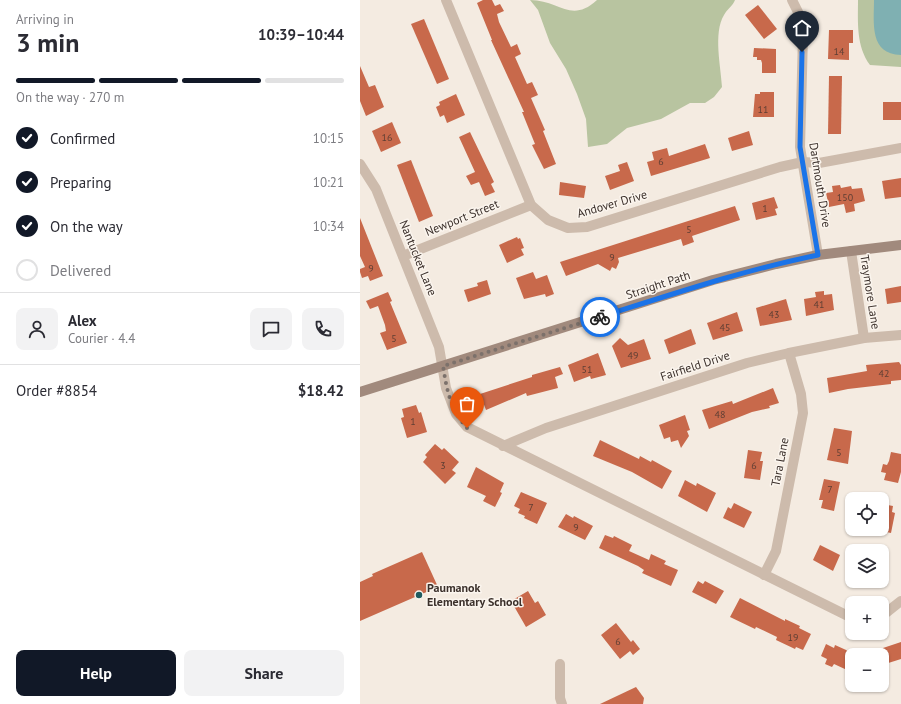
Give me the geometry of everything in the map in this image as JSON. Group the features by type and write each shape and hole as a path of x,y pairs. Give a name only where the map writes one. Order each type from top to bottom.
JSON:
{"main road":[{"name":"Straight Path","path":"360,392 713,280 818,255 901,245"}],"street":[{"name":"Andover Drive","path":"446,0 531,204 548,220 568,228 587,227 773,169 803,162 819,163 901,148"},
{"name":"Dartmouth Drive","path":"792,0 801,18 803,36 800,147 818,255"},
{"name":"Nantucket Lane","path":"360,164 376,189 439,347 443,366"},
{"name":"Newport Street","path":"403,256 531,204"},
{"name":"Traymore Lane","path":"851,251 864,338"},
{"name":"Fairfield Drive","path":"503,446 546,428 747,363 864,338 901,335"},
{"name":"Tara Lane","path":"764,575 776,551 803,413 800,394 789,353"},
{"path":"443,366 446,388 456,414 467,428 845,615"},
{"path":"889,610 901,601"},
{"path":"560,664 560,698 562,704"}],"green space":[{"path":"530,0 549,3 572,11 588,7 597,0 735,0 724,15 719,31 718,50 722,87 714,97 705,103 690,103 661,119 627,128 607,144 588,147 586,119 577,94 566,69 550,43 538,10"},
{"path":"858,0 901,0 901,67 870,65 865,58 859,34"}],"water":[{"path":"874,0 901,0 901,55 891,53 883,49 878,43 874,27"}],"building":[{"path":"483,0 492,0 495,6 500,4 504,11 497,14 499,22 511,47 517,44 521,54 515,57 527,84 532,82 538,95 531,98 545,130 543,131 556,164 544,169 532,145 535,144 522,112 524,112 491,40 477,3"},
{"path":"758,5 777,29 764,39 745,15"},
{"path":"424,19 449,79 437,84 411,24"},
{"path":"829,30 853,30 853,43 849,43 849,60 828,59"},
{"path":"754,48 776,49 776,73 762,73 761,60 757,60 757,57 753,57"},
{"path":"360,66 369,87 375,85 384,107 366,116 360,101"},
{"path":"829,76 842,76 841,134 828,134"},
{"path":"760,92 774,92 774,117 753,117 755,94 760,94"},
{"path":"456,94 465,115 447,123 444,115 440,117 436,107 440,105 439,102"},
{"path":"883,102 901,102 901,120 883,120"},
{"path":"392,122 401,143 381,152 372,131"},
{"path":"749,131 753,145 732,151 728,138"},
{"path":"470,132 494,182 491,184 495,192 485,196 479,182 471,185 466,176 475,172 459,137"},
{"path":"705,144 710,158 651,176 647,162 654,160 652,152 667,148 669,156"},
{"path":"411,160 433,216 419,222 397,165"},
{"path":"627,162 634,181 610,190 605,176 620,171 618,165"},
{"path":"901,178 901,197 885,199 882,181"},
{"path":"560,182 586,186 584,198 559,195"},
{"path":"840,185 841,188 851,186 852,189 862,188 865,201 854,204 855,211 846,213 844,204 829,207 826,193 833,192 832,186"},
{"path":"774,197 778,208 775,209 777,215 756,220 752,203"},
{"path":"735,206 740,220 692,236 694,242 683,246 681,239 618,258 619,262 616,269 612,267 610,271 598,264 566,276 560,262"},
{"path":"360,218 383,276 370,281 368,276 362,278 360,272 360,269 365,267 360,256"},
{"path":"517,237 518,239 520,238 524,248 521,249 524,255 507,263 499,245"},
{"path":"533,272 536,279 547,275 554,294 546,297 545,294 524,299 516,278"},
{"path":"487,280 491,294 468,302 464,290 478,286 477,283"},
{"path":"901,286 901,302 887,304 885,289"},
{"path":"824,291 824,295 832,294 834,310 806,316 804,299 816,297 815,292"},
{"path":"388,292 392,301 390,302 407,343 387,350 380,333 386,331 378,306 370,309 366,301"},
{"path":"786,299 792,320 760,326 756,308"},
{"path":"737,312 743,331 713,340 707,323"},
{"path":"691,329 696,344 669,354 664,340"},
{"path":"620,338 628,345 644,339 651,359 621,368 612,346"},
{"path":"598,353 606,375 591,379 590,376 574,382 568,365"},
{"path":"899,362 901,365 901,380 891,381 891,384 848,389 829,393 827,378 867,371 866,365"},
{"path":"560,367 563,374 555,377 558,388 527,396 526,393 486,410 480,394 532,377 532,375"},
{"path":"773,388 779,403 769,406 770,408 752,412 709,429 702,410 732,401 733,404"},
{"path":"416,405 419,413 421,412 427,432 407,438 401,418 404,417 402,409"},
{"path":"685,415 690,430 687,431 689,436 681,448 678,440 671,442 670,437 664,439 659,425"},
{"path":"834,428 852,431 848,464 827,460"},
{"path":"600,440 639,459 640,456 651,462 652,460 672,471 662,489 632,472 593,456"},
{"path":"435,444 442,450 444,448 459,462 452,470 456,473 445,484 423,462 427,457 425,455"},
{"path":"748,450 762,452 760,461 763,461 760,480 744,478"},
{"path":"891,452 901,454 901,472 898,483 884,480 886,473 881,472 883,464 887,465 889,461"},
{"path":"476,467 504,483 500,492 502,493 495,507 483,501 486,496 467,487"},
{"path":"824,479 840,482 834,511 821,508 823,500 819,500"},
{"path":"685,480 696,486 697,483 716,493 707,512 678,496"},
{"path":"521,492 547,503 537,524 524,518 525,516 518,513 520,509 514,506"},
{"path":"734,503 752,512 744,528 723,518 728,507 731,509"},
{"path":"889,505 893,506 892,512 895,513 891,533 889,533"},
{"path":"566,514 573,518 574,516 593,526 585,540 558,527"},
{"path":"605,535 613,538 614,536 632,545 629,551 649,560 651,554 666,561 664,564 678,570 671,586 642,573 644,570 638,566 599,548"},
{"path":"820,545 840,555 833,571 813,560"},
{"path":"422,552 438,587 360,621 360,582 373,576 372,574"},
{"path":"698,581 703,584 705,581 724,591 716,604 692,592"},
{"path":"528,591 535,603 538,601 546,615 526,627 511,601"},
{"path":"740,598 785,621 785,619 800,626 799,628 811,634 803,650 796,647 795,649 776,640 777,637 756,627 755,629 730,617"},
{"path":"616,623 631,642 633,640 640,649 633,655 630,651 620,659 601,635"},
{"path":"901,642 901,659 889,663 889,648 883,648"},
{"path":"826,644 834,648 835,645 845,650 845,669 834,664 832,667 825,664 827,659 821,656"},
{"path":"636,687 644,698 643,704 600,704"}],"way so far":[{"path":"467,428 456,414 446,388 443,366 600,317"}],"place":[{"name":"Paumanok Elementary School","path":"419,595"}],"route":[{"path":"600,317 713,280 818,255 800,147 802,52"}]}
